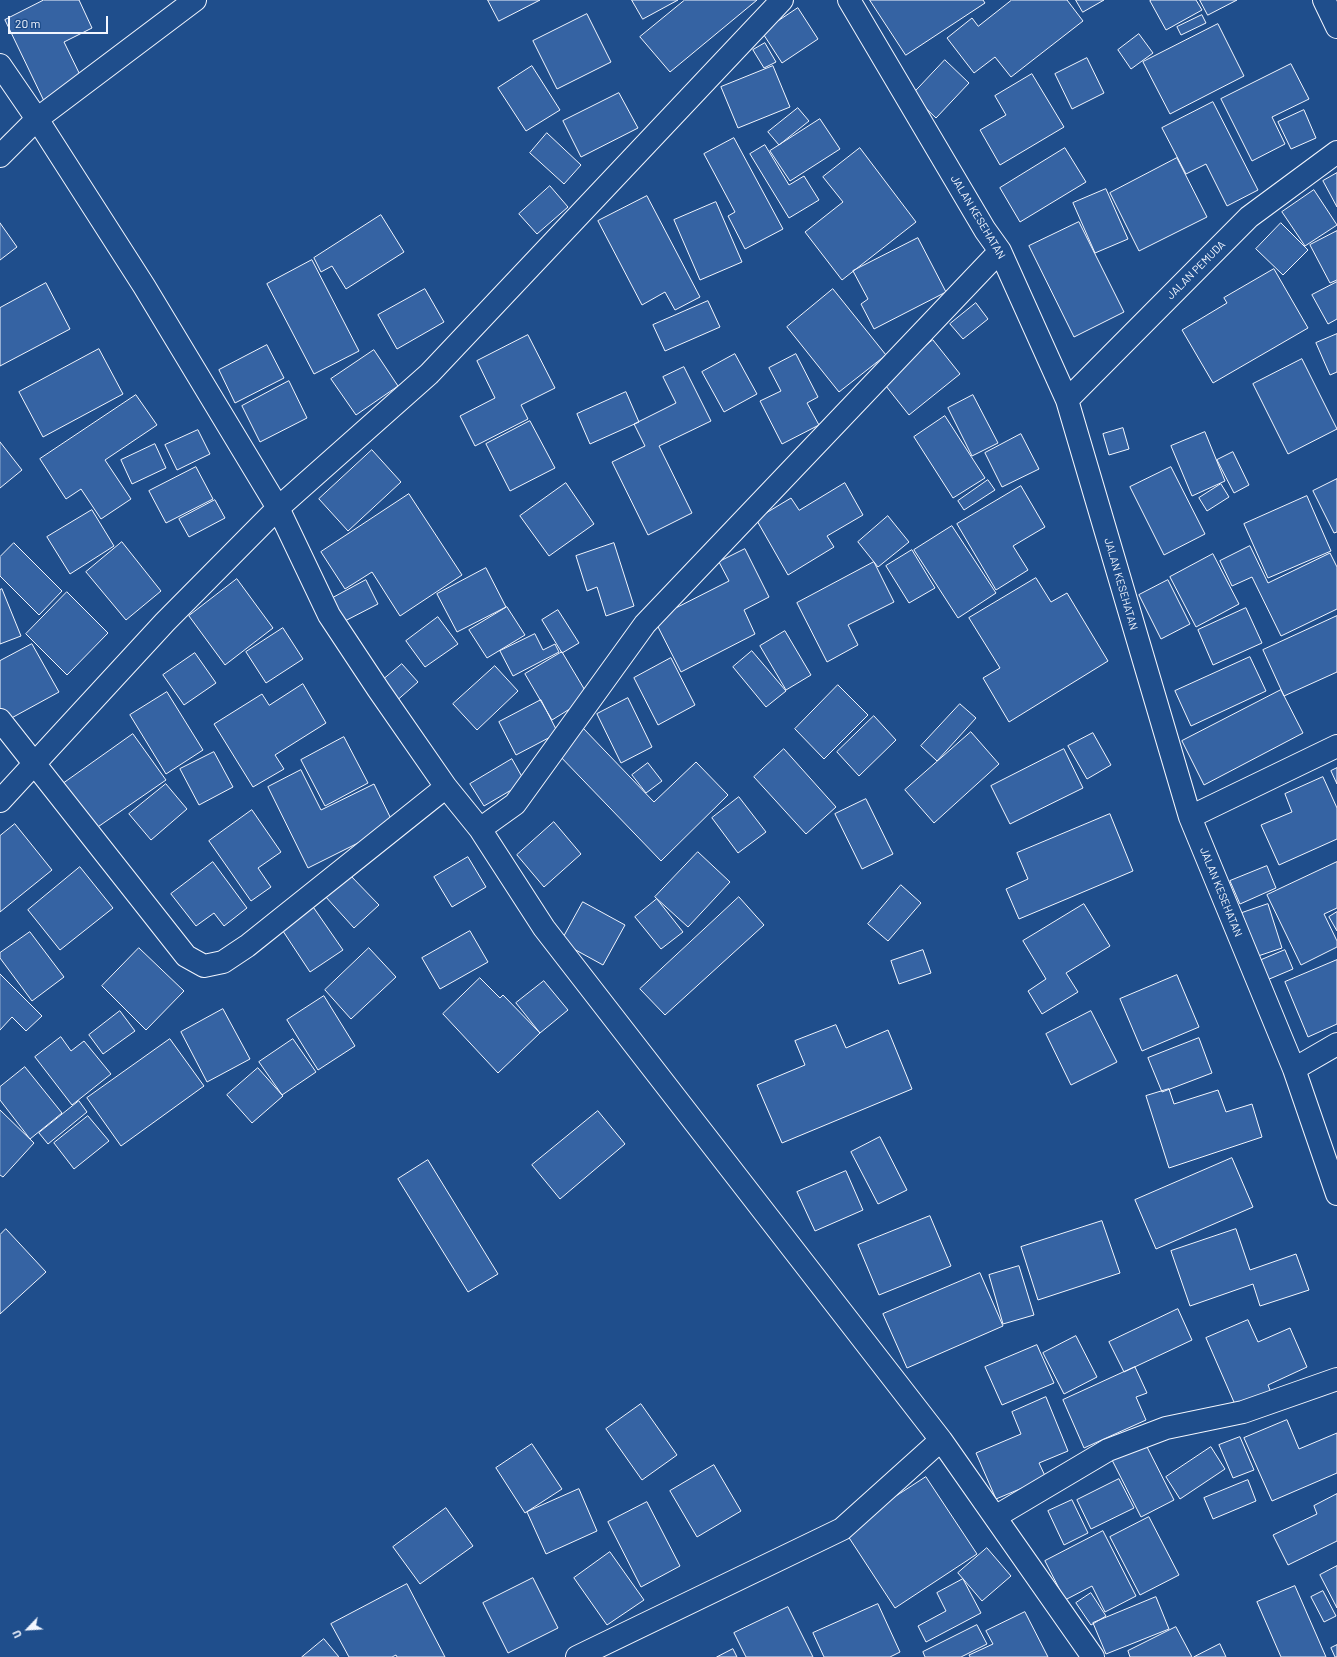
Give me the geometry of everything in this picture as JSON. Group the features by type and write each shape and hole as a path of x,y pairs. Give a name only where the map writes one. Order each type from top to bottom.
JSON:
{"street":[{"path":"0,156 37,119 195,0"},
{"path":"0,801 165,622 278,508 429,374 782,0"},
{"name":"JALAN KESEHATAN","path":"849,0 985,230 1000,251 1067,400 1190,818 1294,1069 1337,1194"},
{"path":"1324,0 1337,27"},
{"path":"0,65 37,119 144,286 278,508 329,615 446,787 480,829 544,928 941,1440 1093,1657"},
{"name":"JALAN PEMUDA","path":"1067,400 1249,217 1337,152"},
{"path":"480,829 515,804 645,624 1000,251"},
{"path":"0,720 186,956 204,966 223,962 247,946 446,787"},
{"path":"1190,818 1337,746"},
{"path":"1294,1069 1337,1044"},
{"path":"995,1517 1108,1450 1166,1428 1243,1412 1337,1379"},
{"path":"577,1657 842,1529 941,1440"}],"building":[{"path":"44,0 79,0 92,28 64,42 83,81 44,101 5,20"},
{"path":"488,0 540,0 499,21"},
{"path":"632,0 678,0 643,19"},
{"path":"685,0 757,0 670,72 640,37"},
{"path":"870,0 983,0 985,3 906,55"},
{"path":"1012,0 1067,0 1083,21 1011,77 995,57 974,73 947,38 972,18 978,26"},
{"path":"1076,0 1104,0 1083,12"},
{"path":"1196,0 1202,10 1166,30 1150,1"},
{"path":"1200,0 1237,0 1208,15"},
{"path":"798,8 818,39 782,63 762,32"},
{"path":"587,14 611,62 557,89 533,41"},
{"path":"1202,15 1206,23 1181,35 1177,27"},
{"path":"1218,24 1244,76 1170,114 1143,62"},
{"path":"1139,34 1153,53 1131,69 1118,50"},
{"path":"765,43 776,62 764,68 753,50"},
{"path":"1087,58 1104,93 1072,109 1055,74"},
{"path":"945,60 969,83 936,118 912,95"},
{"path":"1291,64 1309,99 1272,117 1285,144 1252,161 1221,99"},
{"path":"532,66 560,110 526,131 498,88"},
{"path":"773,66 790,107 738,128 721,87"},
{"path":"1032,74 1064,127 1000,165 980,130 1006,115 995,96"},
{"path":"619,93 638,128 581,157 563,121"},
{"path":"1213,102 1258,190 1227,206 1206,164 1186,174 1162,128"},
{"path":"798,108 809,121 779,145 768,132"},
{"path":"1304,110 1316,138 1291,149 1278,122"},
{"path":"820,119 840,149 790,181 770,151"},
{"path":"547,133 581,165 564,184 530,153"},
{"path":"734,138 783,229 745,249 728,216 735,212 704,154"},
{"path":"765,145 789,185 804,176 819,200 789,218 750,154"},
{"path":"860,148 916,222 842,280 805,232 843,202 823,177"},
{"path":"1065,148 1086,182 1020,222 1000,188"},
{"path":"1177,158 1207,217 1139,251 1110,193"},
{"path":"1337,173 1337,207 1323,181"},
{"path":"550,186 568,207 537,234 519,214"},
{"path":"1106,189 1128,239 1095,253 1073,203"},
{"path":"1314,190 1337,225 1305,246 1282,212"},
{"path":"647,196 700,297 675,310 665,292 642,305 598,221"},
{"path":"716,202 742,262 700,280 674,220"},
{"path":"381,215 404,252 346,289 332,266 321,272 314,258"},
{"path":"1079,222 1124,312 1074,337 1029,246"},
{"path":"0,223 17,247 0,260"},
{"path":"1281,223 1308,250 1283,275 1256,249"},
{"path":"1337,231 1337,280 1330,283 1310,245"},
{"path":"918,238 946,292 874,329 861,304 868,299 853,271"},
{"path":"312,260 359,351 314,374 267,284"},
{"path":"1274,269 1308,328 1213,383 1182,330 1227,303 1224,298"},
{"path":"1337,282 1337,319 1328,324 1312,295"},
{"path":"46,283 70,329 0,366 0,308"},
{"path":"425,289 444,322 397,349 378,315"},
{"path":"833,289 886,355 839,392 787,327"},
{"path":"708,301 720,327 665,351 653,325"},
{"path":"976,303 988,319 963,339 950,324"},
{"path":"1337,334 1337,372 1330,375 1316,343"},
{"path":"528,335 555,388 521,405 528,419 475,446 460,416 495,398 477,361"},
{"path":"933,340 960,374 909,415 882,381"},
{"path":"267,345 284,378 235,403 219,370"},
{"path":"99,349 123,394 43,437 19,392"},
{"path":"374,350 398,386 356,415 331,379"},
{"path":"735,354 757,394 724,412 702,372"},
{"path":"796,354 818,397 807,403 819,425 782,444 760,401 781,391 769,368"},
{"path":"1302,359 1337,429 1288,454 1253,384"},
{"path":"684,367 711,421 659,446 692,513 648,535 612,462 645,446 634,424 676,403 663,377"},
{"path":"289,381 307,418 260,442 242,406"},
{"path":"626,392 639,422 590,444 577,414"},
{"path":"136,395 157,425 105,460 131,499 101,519 81,489 66,499 40,459"},
{"path":"973,395 998,443 972,456 948,408"},
{"path":"945,416 985,478 953,498 914,437"},
{"path":"530,421 555,468 510,491 486,444"},
{"path":"1123,428 1129,449 1109,455 1103,434"},
{"path":"198,430 210,454 177,470 165,445"},
{"path":"1205,432 1225,481 1192,496 1171,446"},
{"path":"1021,434 1039,469 1002,487 985,453"},
{"path":"0,442 22,470 0,488"},
{"path":"155,444 166,468 132,484 121,460"},
{"path":"372,450 401,482 348,531 319,499"},
{"path":"1233,452 1249,485 1234,493 1217,460"},
{"path":"196,467 213,499 166,523 149,491"},
{"path":"1171,467 1205,534 1164,555 1130,487"},
{"path":"1337,479 1337,532 1334,533 1313,491"},
{"path":"988,480 995,490 964,510 958,501"},
{"path":"566,483 594,524 549,556 520,516"},
{"path":"845,483 863,515 827,536 834,547 788,575 756,519 791,498 799,510"},
{"path":"1221,484 1229,497 1207,511 1199,498"},
{"path":"1021,486 1045,527 1013,546 1028,570 996,590 957,524"},
{"path":"409,494 462,575 400,616 372,572 345,589 321,552"},
{"path":"1307,496 1331,551 1268,578 1244,524"},
{"path":"215,500 225,518 189,537 179,519"},
{"path":"92,510 114,546 70,574 47,537"},
{"path":"888,516 909,542 878,567 858,542"},
{"path":"952,526 996,593 958,618 914,550"},
{"path":"122,542 161,591 126,620 86,572"},
{"path":"14,543 62,591 39,615 0,576 0,557"},
{"path":"614,543 634,606 606,616 597,587 587,591 576,556"},
{"path":"1250,546 1268,583 1330,553 1337,567 1337,609 1281,636 1252,577 1232,586 1220,561"},
{"path":"745,549 769,597 744,610 755,634 681,672 654,619 729,581 719,562"},
{"path":"912,550 935,588 909,603 886,566"},
{"path":"1213,554 1239,604 1196,627 1170,577"},
{"path":"874,562 894,602 848,625 858,645 827,662 797,603"},
{"path":"486,568 506,607 457,632 437,594"},
{"path":"1036,578 1051,602 1067,593 1108,661 1009,722 983,678 1000,668 969,618"},
{"path":"237,579 273,628 225,665 189,616"},
{"path":"366,580 378,604 341,623 329,600"},
{"path":"1168,580 1190,624 1161,639 1139,595"},
{"path":"2,589 21,636 0,644 0,590"},
{"path":"67,592 108,633 67,675 26,634"},
{"path":"507,607 525,635 487,658 469,630"},
{"path":"1246,608 1262,643 1213,665 1198,630"},
{"path":"558,610 579,643 562,653 542,620"},
{"path":"1337,616 1337,672 1284,696 1263,650"},
{"path":"438,617 458,644 425,667 406,641"},
{"path":"283,628 303,659 266,683 246,652"},
{"path":"785,631 811,675 786,690 760,646"},
{"path":"535,634 543,650 555,644 559,652 513,676 500,651"},
{"path":"32,644 59,692 6,721 0,711 0,661"},
{"path":"752,651 786,691 766,707 733,667"},
{"path":"562,652 589,697 552,720 525,674"},
{"path":"195,653 216,683 184,705 163,675"},
{"path":"1250,657 1266,691 1191,726 1175,691"},
{"path":"671,658 695,705 658,725 634,678"},
{"path":"402,664 418,682 394,703 378,684"},
{"path":"495,666 518,691 477,730 453,704"},
{"path":"303,684 326,723 275,755 284,769 253,787 214,724 262,694 269,705"},
{"path":"838,685 868,715 824,759 795,729"},
{"path":"1281,690 1303,733 1204,785 1182,741"},
{"path":"167,692 203,750 166,774 130,715"},
{"path":"628,698 652,747 621,763 597,714"},
{"path":"541,700 558,733 516,755 499,722"},
{"path":"960,704 976,718 937,761 921,746"},
{"path":"874,716 896,740 859,776 837,752"},
{"path":"582,727 654,802 696,762 728,795 661,861 556,752"},
{"path":"971,732 999,764 934,823 905,790"},
{"path":"1093,733 1111,765 1087,779 1068,746"},
{"path":"133,734 166,780 89,833 57,788"},
{"path":"344,737 368,783 325,806 301,760"},
{"path":"784,749 836,807 806,834 754,777"},
{"path":"1064,749 1083,788 1010,824 991,786"},
{"path":"214,752 233,787 199,805 180,769"},
{"path":"512,759 525,782 484,806 470,784"},
{"path":"648,763 662,781 646,793 632,775"},
{"path":"1337,768 1337,784 1331,771"},
{"path":"301,770 321,810 374,784 394,825 308,868 268,787"},
{"path":"1323,777 1337,808 1337,839 1279,865 1261,825 1292,812 1285,794"},
{"path":"166,784 187,809 151,840 129,814"},
{"path":"739,797 766,832 738,853 712,818"},
{"path":"866,799 893,854 862,869 835,814"},
{"path":"252,810 281,852 258,868 271,887 251,901 209,841"},
{"path":"1110,814 1133,871 1019,919 1006,889 1028,879 1017,853"},
{"path":"554,822 581,854 544,887 517,855"},
{"path":"15,824 52,870 0,912 0,836"},
{"path":"698,852 730,882 688,927 655,897"},
{"path":"468,857 486,887 452,907 434,877"},
{"path":"213,862 247,908 224,926 214,913 196,926 171,894"},
{"path":"1337,862 1337,908 1324,914 1337,941 1337,947 1301,965 1267,895"},
{"path":"1267,866 1276,888 1240,904 1230,881"},
{"path":"80,867 113,908 60,950 28,910"},
{"path":"349,874 379,905 354,928 325,896"},
{"path":"901,885 921,903 888,941 868,924"},
{"path":"739,897 764,925 665,1015 640,989"},
{"path":"657,899 683,932 661,949 635,917"},
{"path":"309,901 343,950 310,972 277,922"},
{"path":"583,902 625,925 603,965 561,942"},
{"path":"1084,904 1110,946 1066,973 1078,992 1042,1014 1028,991 1046,979 1023,941"},
{"path":"1268,904 1282,948 1255,957 1242,913"},
{"path":"1337,912 1337,931 1329,917"},
{"path":"470,931 488,962 440,989 422,958"},
{"path":"30,932 64,977 32,1001 0,958 0,953"},
{"path":"139,948 184,991 146,1030 102,986"},
{"path":"369,948 396,977 351,1019 325,990"},
{"path":"923,950 931,973 899,984 891,961"},
{"path":"1285,950 1293,969 1267,980 1259,961"},
{"path":"1337,960 1337,1024 1308,1037 1285,982"},
{"path":"0,974 42,1016 26,1031 12,1017 0,1030"},
{"path":"1177,975 1199,1027 1142,1051 1120,999"},
{"path":"480,978 500,998 503,995 540,1033 498,1073 443,1014"},
{"path":"544,981 568,1010 540,1033 516,1003"},
{"path":"324,996 355,1046 318,1070 287,1020"},
{"path":"223,1009 250,1059 207,1082 181,1032"},
{"path":"120,1011 135,1031 103,1054 89,1035"},
{"path":"1091,1011 1117,1062 1071,1085 1046,1034"},
{"path":"836,1025 846,1048 888,1030 912,1089 782,1143 757,1085 805,1065 795,1041"},
{"path":"61,1037 71,1051 84,1041 111,1074 72,1105 35,1057"},
{"path":"1199,1038 1212,1073 1162,1092 1148,1058"},
{"path":"170,1039 204,1086 121,1146 87,1098"},
{"path":"293,1039 316,1072 282,1095 259,1062"},
{"path":"25,1067 62,1113 30,1139 0,1100 0,1087"},
{"path":"258,1068 283,1096 252,1123 227,1095"},
{"path":"1169,1089 1174,1104 1218,1090 1226,1112 1252,1104 1262,1137 1169,1168 1146,1096"},
{"path":"79,1101 87,1112 48,1144 39,1133"},
{"path":"0,1110 34,1143 3,1177 0,1175"},
{"path":"598,1111 625,1144 560,1199 532,1165"},
{"path":"88,1116 109,1141 74,1169 54,1143"},
{"path":"880,1137 907,1190 878,1204 851,1152"},
{"path":"1232,1158 1253,1207 1156,1249 1135,1200"},
{"path":"428,1160 498,1274 468,1292 398,1179"},
{"path":"846,1171 863,1210 815,1231 797,1192"},
{"path":"930,1216 951,1266 879,1295 858,1245"},
{"path":"1102,1221 1120,1273 1038,1300 1021,1247"},
{"path":"6,1229 46,1272 0,1314 0,1235"},
{"path":"1236,1229 1250,1270 1296,1254 1309,1290 1260,1306 1253,1284 1190,1306 1171,1251"},
{"path":"1019,1266 1034,1315 1003,1324 989,1275"},
{"path":"980,1273 1003,1326 907,1368 883,1314"},
{"path":"1178,1309 1192,1340 1124,1372 1109,1342"},
{"path":"1248,1320 1258,1342 1290,1328 1307,1367 1268,1385 1271,1393 1237,1409 1206,1338"},
{"path":"1076,1336 1097,1377 1064,1394 1043,1353"},
{"path":"1037,1345 1054,1383 1002,1405 985,1367"},
{"path":"1135,1367 1147,1393 1136,1397 1146,1420 1084,1448 1063,1400"},
{"path":"1046,1397 1068,1451 1039,1463 1046,1478 996,1499 976,1453 1021,1434 1012,1412"},
{"path":"641,1404 677,1455 642,1480 606,1429"},
{"path":"1287,1420 1299,1449 1337,1433 1337,1473 1272,1501 1244,1438"},
{"path":"1240,1437 1254,1470 1233,1478 1219,1445"},
{"path":"1145,1443 1174,1500 1141,1517 1112,1460"},
{"path":"532,1444 562,1489 525,1513 496,1468"},
{"path":"1211,1447 1225,1469 1180,1499 1166,1477"},
{"path":"714,1465 741,1511 697,1537 670,1491"},
{"path":"926,1477 977,1554 895,1608 844,1530"},
{"path":"1119,1479 1134,1508 1091,1529 1077,1500"},
{"path":"1248,1480 1256,1501 1213,1519 1204,1498"},
{"path":"579,1489 597,1531 546,1554 527,1512"},
{"path":"1337,1494 1337,1541 1288,1565 1273,1535 1317,1514 1314,1506"},
{"path":"1072,1500 1088,1533 1064,1545 1048,1511"},
{"path":"647,1502 680,1566 641,1587 608,1522"},
{"path":"446,1508 473,1546 420,1584 393,1547"},
{"path":"1149,1517 1179,1575 1140,1595 1110,1537"},
{"path":"1103,1531 1136,1596 1105,1612 1092,1586 1065,1600 1045,1561"},
{"path":"987,1548 1011,1576 982,1601 958,1573"},
{"path":"610,1552 644,1600 607,1625 574,1578"},
{"path":"1337,1566 1337,1608 1320,1575"},
{"path":"533,1578 558,1628 508,1653 483,1603"},
{"path":"963,1579 981,1613 926,1642 918,1626 946,1611 937,1593"},
{"path":"407,1584 445,1657 397,1657 396,1655 392,1657 349,1657 331,1624"},
{"path":"1295,1586 1326,1657 1281,1657 1257,1602"},
{"path":"1323,1591 1336,1616 1324,1622 1311,1597"},
{"path":"1091,1593 1106,1616 1091,1625 1076,1603"},
{"path":"1156,1597 1169,1629 1106,1654 1093,1623"},
{"path":"878,1604 900,1652 890,1657 824,1657 813,1633"},
{"path":"788,1607 813,1657 746,1657 734,1633"},
{"path":"1025,1612 1048,1657 970,1657 969,1655 993,1644 986,1631"},
{"path":"977,1625 987,1644 961,1657 925,1657 923,1652"},
{"path":"1176,1627 1192,1657 1130,1657 1128,1651"},
{"path":"324,1639 339,1657 302,1657"},
{"path":"1220,1644 1226,1657 1194,1657"},
{"path":"1337,1645 1337,1657 1335,1657 1331,1648"},
{"path":"733,1649 737,1657 717,1657"}]}
